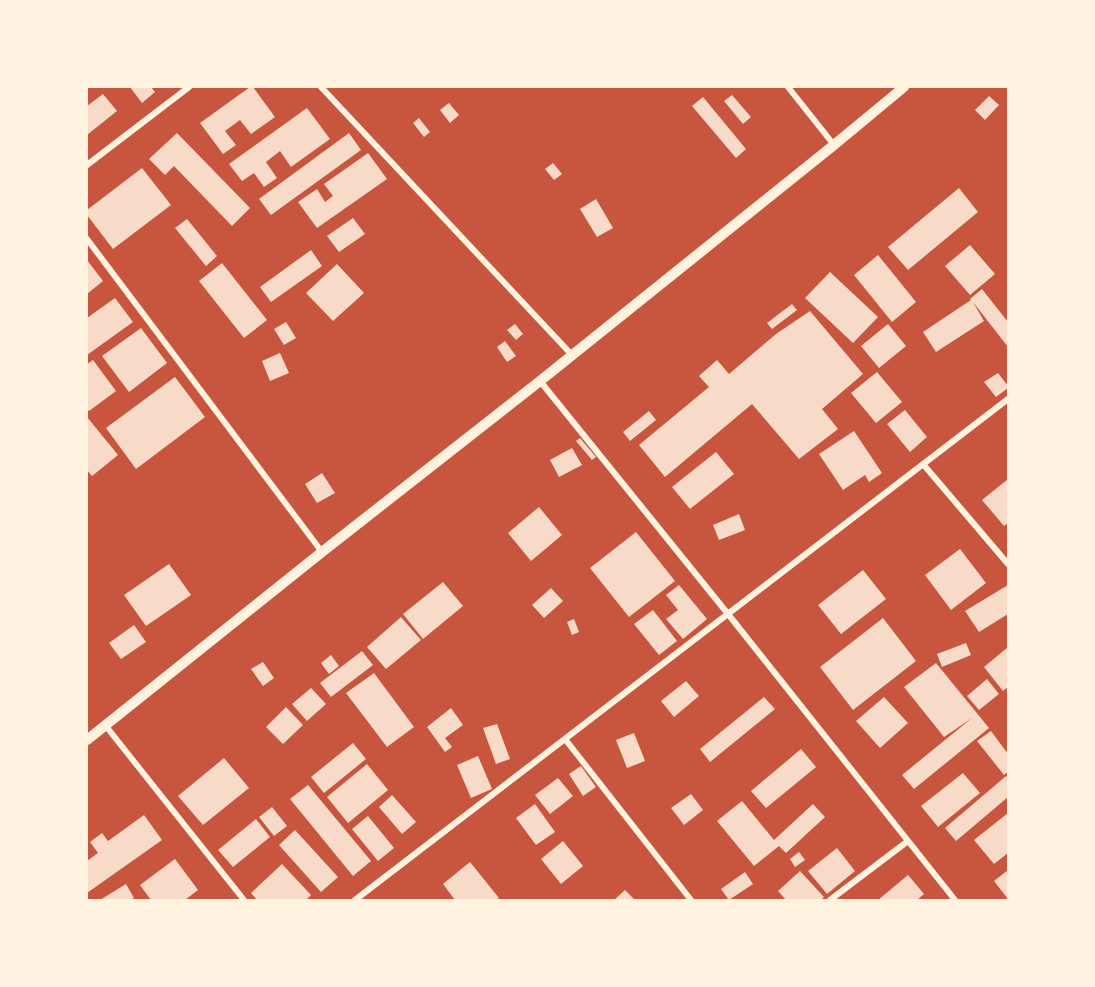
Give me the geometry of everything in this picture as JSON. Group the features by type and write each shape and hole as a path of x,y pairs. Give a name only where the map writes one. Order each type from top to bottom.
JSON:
{"street":[{"path":"87,165 189,87"},
{"path":"321,87 572,355"},
{"path":"788,87 834,146"},
{"path":"87,740 540,381 834,146 904,87"},
{"path":"87,239 322,552"},
{"path":"540,381 955,900"},
{"path":"355,900 1008,399"},
{"path":"923,464 1008,564"},
{"path":"105,725 244,900"},
{"path":"565,739 692,900"},
{"path":"830,900 908,841"}],"building":[{"path":"130,87 151,87 155,92 142,103"},
{"path":"253,87 275,117 251,134 240,120 225,131 236,145 223,154 200,123"},
{"path":"103,94 117,111 87,135 87,106"},
{"path":"732,95 751,117 743,124 724,101"},
{"path":"989,96 999,105 985,120 975,110"},
{"path":"703,97 746,149 736,158 692,106"},
{"path":"449,103 459,115 450,123 440,110"},
{"path":"307,108 330,139 291,167 280,151 266,162 277,178 264,187 254,173 242,181 229,164"},
{"path":"419,118 430,132 424,137 413,123"},
{"path":"177,133 250,208 232,226 174,166 165,175 149,159"},
{"path":"349,133 361,150 271,215 259,199"},
{"path":"368,153 387,179 317,228 298,202 317,189 325,202 333,196 324,184"},
{"path":"553,163 562,174 554,180 545,169"},
{"path":"142,168 171,205 113,249 87,215 87,210"},
{"path":"959,188 978,212 908,270 888,247"},
{"path":"596,199 613,228 597,237 580,209"},
{"path":"353,218 365,234 339,252 327,236"},
{"path":"187,219 217,256 206,266 175,228"},
{"path":"970,245 995,274 970,295 945,266"},
{"path":"311,250 322,266 271,302 260,287"},
{"path":"878,255 916,302 892,322 854,275"},
{"path":"87,260 103,281 87,294"},
{"path":"222,263 267,320 244,338 199,281"},
{"path":"337,264 364,293 333,321 306,293"},
{"path":"830,272 878,317 853,343 805,298"},
{"path":"982,289 1008,322 1008,347 973,302 984,321 936,352 923,332 971,300"},
{"path":"115,298 133,322 87,355 87,318"},
{"path":"792,304 797,310 772,329 767,323"},
{"path":"810,311 863,374 822,409 838,429 799,459 752,404 665,477 639,445 709,387 699,376 717,360 729,374 776,334"},
{"path":"286,322 296,338 284,345 274,329"},
{"path":"515,324 523,334 516,340 507,330"},
{"path":"888,324 906,346 879,368 861,346"},
{"path":"141,328 167,363 129,392 102,356"},
{"path":"505,341 516,356 507,362 497,347"},
{"path":"280,353 289,373 270,381 262,361"},
{"path":"93,360 116,391 89,411 87,409 87,364"},
{"path":"877,372 902,402 876,423 851,393"},
{"path":"998,373 1008,388 996,397 984,382"},
{"path":"175,377 205,417 136,469 106,428"},
{"path":"905,410 927,437 910,452 887,424"},
{"path":"649,411 656,420 630,441 623,432"},
{"path":"87,417 118,455 92,476 87,470"},
{"path":"854,431 882,473 869,482 865,475 843,490 819,454"},
{"path":"580,438 596,457 592,460 576,441"},
{"path":"572,448 582,465 559,477 550,460"},
{"path":"716,452 734,474 690,509 672,487"},
{"path":"322,473 335,493 317,503 305,484"},
{"path":"1008,479 1008,523 1004,526 982,500"},
{"path":"539,507 562,535 531,561 508,533"},
{"path":"739,514 745,530 719,540 713,525"},
{"path":"636,532 675,581 629,617 590,568"},
{"path":"960,549 986,583 951,610 925,575"},
{"path":"169,564 191,595 146,626 124,595"},
{"path":"863,570 886,599 841,634 818,605"},
{"path":"443,582 463,606 423,639 403,614"},
{"path":"679,585 707,619 683,639 666,619 678,610 666,595"},
{"path":"1008,585 1008,614 979,632 965,611"},
{"path":"551,588 563,601 544,618 532,605"},
{"path":"653,610 677,641 659,655 634,624"},
{"path":"401,617 421,640 386,669 367,647"},
{"path":"883,618 916,661 853,710 820,667"},
{"path":"574,619 579,632 572,635 567,622"},
{"path":"134,625 146,642 121,659 109,643"},
{"path":"966,643 971,655 942,667 937,654"},
{"path":"1008,647 1008,687 1003,691 984,667"},
{"path":"362,651 373,665 331,697 320,683"},
{"path":"331,655 339,666 329,674 321,663"},
{"path":"263,662 274,678 263,686 251,669"},
{"path":"936,663 989,728 914,789 902,775 972,718 944,737 904,687"},
{"path":"374,673 414,727 387,747 346,693"},
{"path":"987,679 999,694 979,710 967,696"},
{"path":"686,681 699,696 674,717 661,701"},
{"path":"311,688 326,704 307,721 292,704"},
{"path":"764,697 775,709 710,762 700,749"},
{"path":"884,697 908,723 880,748 856,721"},
{"path":"286,707 303,725 283,744 266,727"},
{"path":"451,708 463,725 445,738 452,747 445,752 427,727"},
{"path":"497,724 510,759 496,764 483,728"},
{"path":"991,731 1008,754 1008,772 1004,775 977,741"},
{"path":"634,733 645,761 627,768 616,740"},
{"path":"353,743 366,759 324,793 311,777"},
{"path":"801,749 816,767 766,808 751,791"},
{"path":"478,756 492,789 471,798 457,765"},
{"path":"224,758 249,788 203,825 178,796"},
{"path":"367,764 388,790 348,823 327,797"},
{"path":"581,766 596,787 583,796 569,774"},
{"path":"963,773 980,793 938,827 921,806"},
{"path":"1006,776 1008,778 1008,797 956,841 945,828"},
{"path":"558,778 573,796 550,814 535,795"},
{"path":"308,785 371,861 353,876 290,799"},
{"path":"691,794 703,810 684,825 671,808"},
{"path":"392,795 416,822 402,834 379,807"},
{"path":"742,801 774,840 813,804 825,817 786,853 779,846 754,866 717,821"},
{"path":"535,804 555,832 536,845 516,818"},
{"path":"272,807 287,826 274,836 259,817"},
{"path":"1008,813 1008,853 994,864 974,840"},
{"path":"144,815 162,840 87,893 87,861 98,853 90,842 102,833 108,841"},
{"path":"368,816 394,848 378,861 352,829"},
{"path":"256,819 270,837 233,867 218,850"},
{"path":"295,830 338,877 321,892 279,845"},
{"path":"563,841 583,866 561,884 541,859"},
{"path":"837,848 855,871 827,894 808,871"},
{"path":"799,852 805,860 795,867 790,859"},
{"path":"175,859 198,890 185,900 151,900 140,885"},
{"path":"470,862 499,898 496,900 455,900 443,884"},
{"path":"282,864 311,895 306,900 257,900 251,893"},
{"path":"1008,870 1008,899 994,881"},
{"path":"800,871 824,897 821,900 786,900 778,891"},
{"path":"745,872 753,884 729,900 721,889"},
{"path":"908,875 924,894 917,900 878,900"},
{"path":"126,884 134,898 131,900 100,900"},
{"path":"625,890 635,900 614,900"}]}
